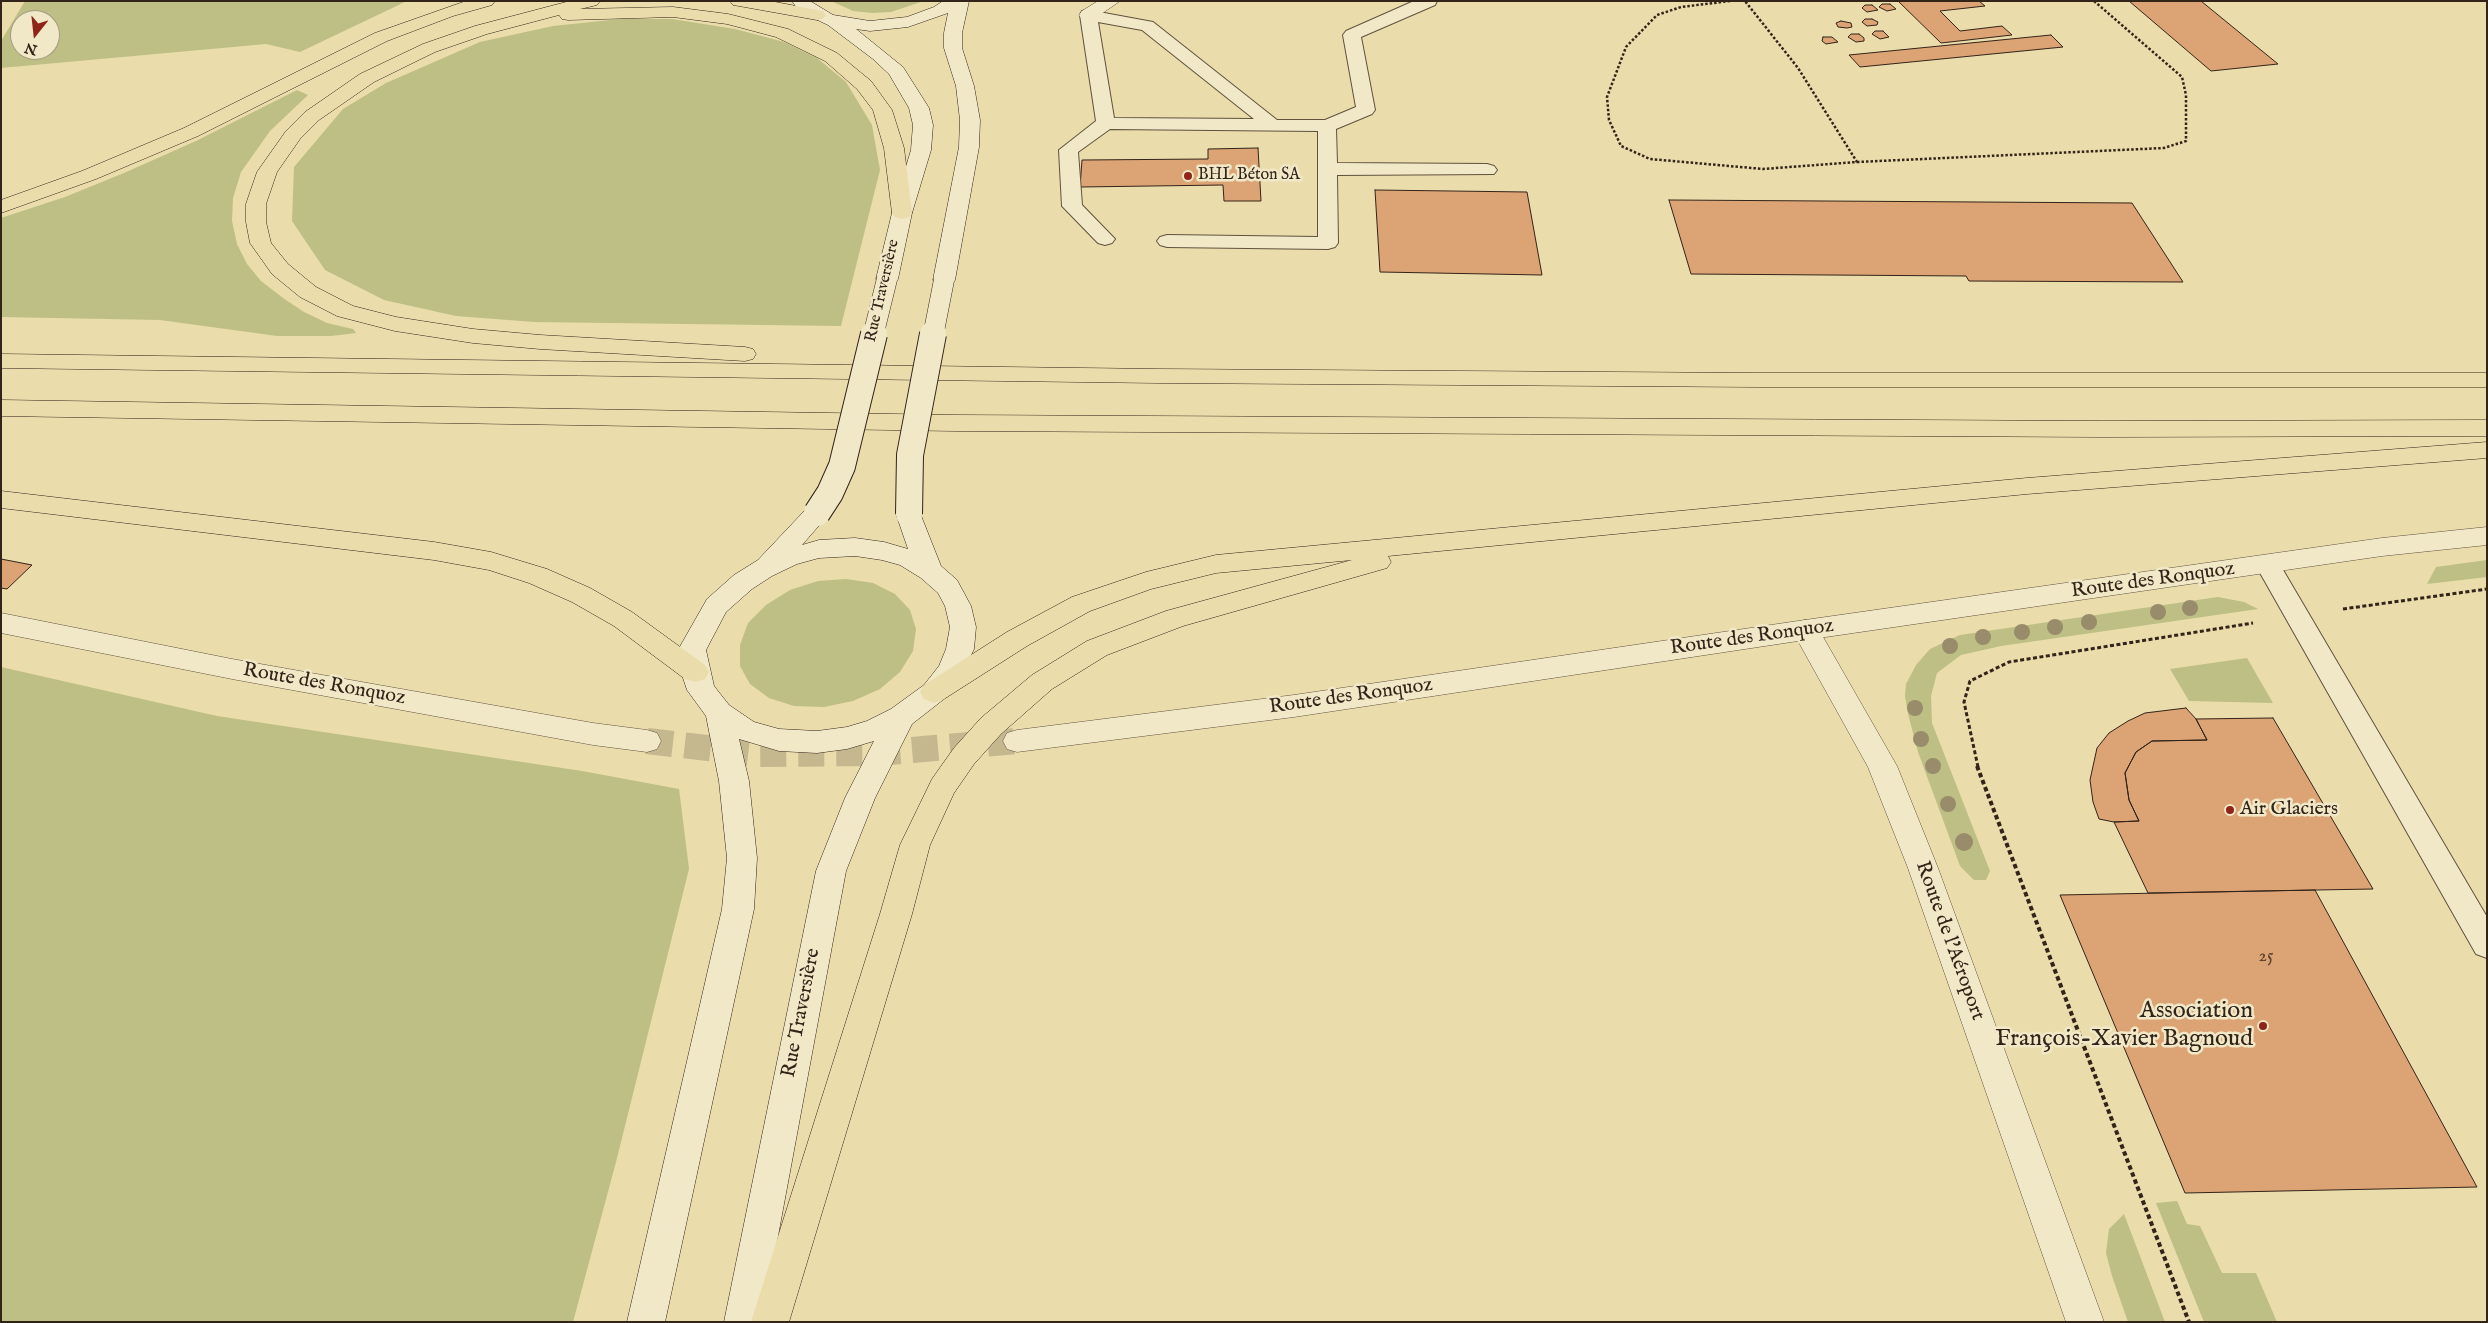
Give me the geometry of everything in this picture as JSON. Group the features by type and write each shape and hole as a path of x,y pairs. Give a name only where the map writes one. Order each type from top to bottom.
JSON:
{"highway":[{"path":"1,207 89,175 183,135 381,37 447,12 486,1"},
{"path":"591,1 456,38 409,58 350,89 312,116 284,147 268,172 256,204 258,234 267,253 280,269 308,292 328,304 365,317 434,331 550,343 1158,376"},
{"path":"739,1 817,15"},
{"path":"510,22 591,13 693,14 764,27 816,48 844,66 855,76 873,95 882,110 889,126 894,148 902,213"},
{"path":"1,361 1158,376 1749,380 2487,380"},
{"path":"1,408 955,423 2102,429 2487,428"},
{"path":"934,692 1017,639 1081,604 1112,591 1174,572 1216,564 2027,486 2186,472 2487,450"},
{"path":"1,499 434,551 491,561 538,576 581,595 624,619 695,672"},
{"path":"770,1322 893,924 915,846 942,787 969,750 998,720 1042,682 1097,648 1129,634 1290,584 1407,554 1477,540"}],"main road":[{"path":"801,1 817,15 835,22 870,26 908,22 940,11 956,1"},
{"path":"930,571 914,533 909,514 908,476 910,456 969,147 970,120 965,86 953,48 952,33 960,1"},
{"path":"1088,16 1110,1"},
{"name":"Rue Traversière","path":"763,569 790,544 817,514 830,493 842,466 902,213 921,150 923,125 918,108 896,71 879,55 835,22"},
{"name":"Route des Ronquoz","path":"1017,741 1294,706 2382,547 2487,536"},
{"name":"Rue Traversière","path":"646,1322 738,909 741,848 734,781 718,713 702,690 695,672 692,650 716,606 743,582 763,569 789,557 820,549 855,547 901,556 930,571 948,587 958,606 963,627 960,649 950,671 934,692 901,717 875,730 847,738 817,742 779,740 745,730 718,713"},
{"name":"Route des Ronquoz","path":"1,624 232,669 593,734 647,741"},
{"name":"Route de l'Aéroport","path":"1805,630 1882,766 1923,868 2085,1322"},
{"name":"Rue Traversière","path":"743,1322 831,871 860,798 901,717"}],"lane":[{"path":"1105,239 1072,206 1068,150 1106,123 1327,126 1366,110 1352,35 1429,1"},
{"path":"1106,123 1088,16 1147,26 1272,125"},
{"path":"1166,241 1328,243 1327,126"},
{"path":"1328,169 1487,170"},
{"path":"2267,564 2296,616 2477,912 2487,945"}],"path":[{"path":"1730,1 1681,7 1657,15 1626,47 1607,97 1609,120 1621,146 1650,159 1763,169 1857,162 2164,148 2186,141 2186,95 2182,77 2094,1"},
{"path":"1744,1 1798,68 1857,162"},
{"path":"2189,1322 1977,765 1964,702 1970,681 2009,662 2296,616 2487,589"}],"green space":[{"path":"25,1 407,1 300,52 266,44 1,68 1,41 10,26 10,60 60,60 60,10 20,10"},
{"path":"831,1 924,1 891,12 872,13 853,11"},
{"path":"620,19 672,19 735,29 784,42 817,58 846,82 872,125 880,170 841,326 534,322 456,316 384,300 325,270 292,221 294,167 343,109 386,83 480,42 553,26"},
{"path":"297,90 308,95 270,131 241,172 233,198 232,221 237,244 247,264 261,281 283,298 304,312 327,323 353,329 356,333 331,336 277,336 160,320 1,317 1,218 65,197 124,173 196,141"},
{"path":"2487,560 2487,577 2427,584 2436,567"},
{"path":"846,579 873,583 895,594 910,610 916,629 913,651 900,672 880,689 853,701 824,707 794,706 769,698 750,684 740,666 740,645 748,623 766,605 790,590 818,581"},
{"path":"2218,597 2244,602 2258,609 2001,646 1961,655 1937,673 1931,696 1932,723 1990,871 1986,880 1974,880 1960,866 1918,752 1905,696 1906,684 1916,665 1930,649 1960,635"},
{"path":"2247,658 2273,703 2189,701 2170,669"},
{"path":"1,667 217,716 582,771 679,789 689,869 616,1162 573,1322 1,1322"},
{"path":"2177,1201 2187,1224 2200,1226 2222,1273 2256,1273 2277,1322 2204,1322 2156,1203"},
{"path":"2124,1214 2165,1322 2128,1322 2106,1253 2109,1229"}],"building":[{"path":"1898,1 1979,1 1985,6 1940,11 1960,31 2002,26 2012,35 1941,43"},
{"path":"2129,1 2201,1 2278,64 2211,71"},
{"path":"1882,4 1890,4 1896,9 1887,11 1879,7"},
{"path":"1865,5 1872,5 1878,10 1867,12 1862,8"},
{"path":"1865,19 1872,19 1878,22 1877,25 1867,26 1862,22"},
{"path":"1841,21 1851,23 1852,27 1838,27 1836,23"},
{"path":"1875,31 1883,31 1889,37 1880,39 1872,34"},
{"path":"1851,34 1859,34 1864,38 1864,41 1856,42 1848,37"},
{"path":"2051,35 2063,47 1860,67 1849,55"},
{"path":"1823,37 1832,37 1838,42 1826,44 1822,41"},
{"path":"1258,148 1261,201 1224,201 1223,185 1080,187 1082,160 1208,159 1208,149"},
{"path":"1375,190 1527,192 1542,275 1380,272"},
{"path":"1669,200 2132,203 2183,282 1969,281 1966,276 1691,274"},
{"path":"1,559 32,565 7,589 1,588"},
{"path":"2186,708 2196,719 2207,740 2152,741 2136,752 2125,773 2129,800 2139,821 2114,822 2099,819 2093,802 2090,780 2097,748 2109,733 2145,713"},
{"name":"Air Glaciers","path":"2273,718 2373,889 2148,893 2114,822 2139,821 2129,800 2125,773 2136,752 2152,741 2207,740 2196,719"},
{"path":"2315,890 2477,1187 2185,1193 2060,895"}],"tunnel":[{"path":"647,741 758,754 878,753 1017,741"}],"place":[{"name":"BHL Béton SA","path":"1188,176"},
{"name":"Air Glaciers","path":"2230,810"},
{"name":"Association François-Xavier Bagnoud","path":"2263,1026"}]}
